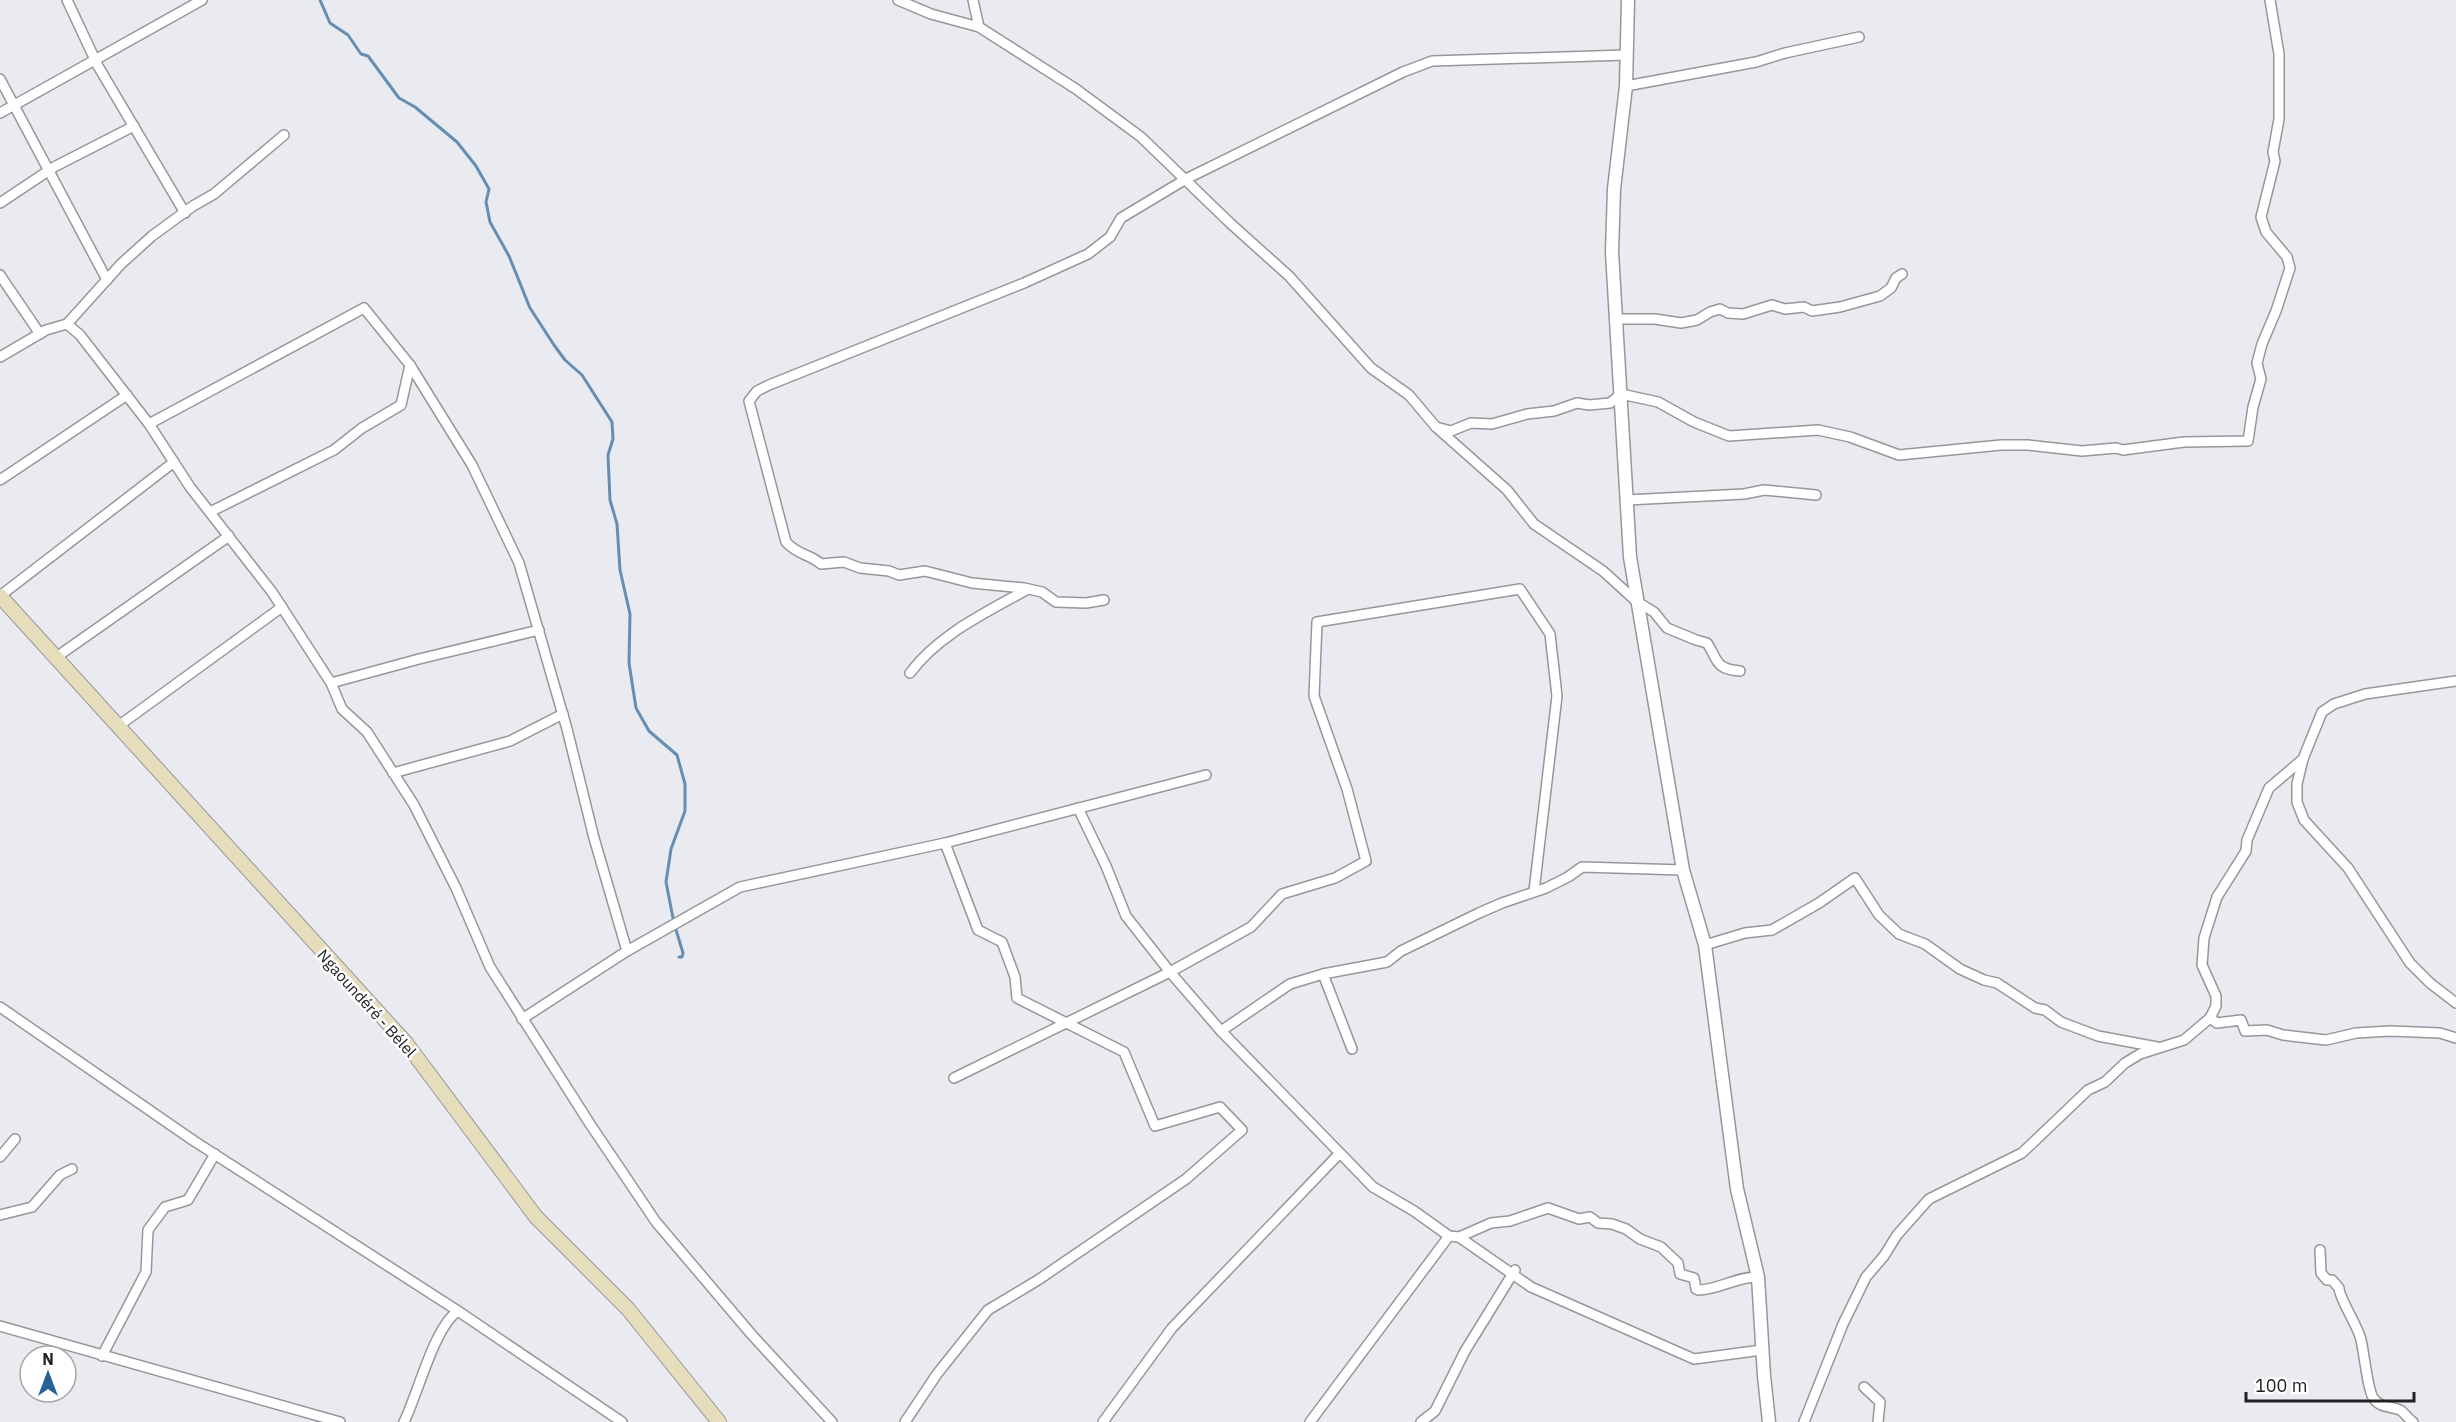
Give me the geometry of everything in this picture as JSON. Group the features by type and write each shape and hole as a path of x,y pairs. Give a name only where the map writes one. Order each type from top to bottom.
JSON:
{"main road":[{"name":"Ngaoundéré - Bélel","path":"0,596 406,1043 536,1217 628,1309 718,1422"}],"street":[{"path":"67,0 95,60 185,213"},
{"path":"0,113 202,0"},
{"path":"898,0 931,14 979,27 1076,89 1141,137 1289,276 1371,368 1409,395 1436,427 1507,490 1534,524 1603,571 1636,601 1654,612 1667,628 1707,643 1715,660 1724,668 1740,671"},
{"path":"973,0 979,27"},
{"path":"1628,0 1626,86 1614,189 1612,252 1630,556 1683,870 1705,945 1737,1190 1758,1277 1769,1422"},
{"path":"1621,394 1658,402 1694,422 1729,436 1818,430 1850,437 1899,455 2001,445 2028,445 2082,451 2116,448 2123,450 2193,442 2248,441 2253,407 2261,379 2257,363 2290,268 2287,257 2266,232 2261,218 2276,161 2273,152 2279,119 2279,54 2270,0"},
{"path":"1626,86 1756,62 1785,53 1859,37"},
{"path":"1104,600 1086,603 1056,602 1042,592 1028,589 972,584 925,571 899,575 889,571 860,568 844,562 821,564 813,558 796,553 786,542 749,401 757,391 769,385 1024,283 1088,254 1110,237 1121,218 1185,179 1402,72 1432,61 1626,56"},
{"path":"0,80 107,279"},
{"path":"0,203 49,171 134,126"},
{"path":"0,357 40,334 67,324 107,279 152,236 214,194 284,135"},
{"path":"1616,319 1655,319 1681,323 1696,320 1720,309 1728,313 1743,314 1772,305 1785,309 1804,307 1812,311 1840,307 1880,296 1891,288 1896,278 1902,274"},
{"path":"0,275 40,334"},
{"path":"149,424 364,308 410,365 472,465 519,563 563,714 594,838 627,951"},
{"path":"67,324 80,335 149,424 210,512 282,607 331,683 342,709 367,732 414,805 456,888 490,967 590,1124 656,1222 752,1335 832,1422"},
{"path":"210,512 334,450 362,428 401,405 410,365"},
{"path":"1436,427 1451,431 1471,423 1492,424 1527,414 1554,411 1577,403 1610,404 1621,394"},
{"path":"0,480 127,395"},
{"path":"0,596 174,462"},
{"path":"1627,500 1744,494 1764,490 1816,495"},
{"path":"55,658 229,536"},
{"path":"910,673 926,656 967,624 1028,589"},
{"path":"954,1078 1170,972 1251,927 1282,894 1335,878 1366,861 1347,789 1314,696 1317,622 1520,589 1550,634 1557,696 1534,891"},
{"path":"117,727 282,607"},
{"path":"331,683 538,630"},
{"path":"2456,681 2365,694 2334,704 2322,712 2302,759 2297,784 2297,802 2304,820 2348,868 2410,963 2430,983 2456,1003"},
{"path":"393,773 510,741 563,714"},
{"path":"1804,1422 1843,1324 1866,1277 1884,1256 1897,1235 1929,1199 2022,1153 2088,1089 2105,1082 2125,1063 2140,1054 2184,1040 2210,1018 2216,1006 2216,996 2202,965 2204,938 2217,897 2247,851 2247,840 2269,788 2302,759"},
{"path":"522,1018 627,951 740,887 945,843 1206,775"},
{"path":"1078,808 1106,866 1126,916 1221,1031 1373,1187 1514,1272 1530,1287 1694,1359 1762,1350"},
{"path":"905,1422 937,1374 988,1310 1038,1280 1185,1179 1242,1130 1220,1107 1155,1126 1124,1052 1017,998 1015,976 1002,942 978,930 945,843"},
{"path":"1221,1031 1290,984 1323,974 1387,962 1401,951 1479,913 1568,877 1581,867 1683,870"},
{"path":"1705,945 1744,933 1772,930 1819,903 1855,878 1879,915 1899,934 1925,944 1960,969 1997,983 2035,1008 2045,1010 2061,1022 2098,1036 2161,1048"},
{"path":"1323,974 1352,1049"},
{"path":"0,1006 215,1154 458,1311 622,1422"},
{"path":"2210,1018 2217,1023 2241,1020 2245,1031 2267,1030 2283,1035 2326,1040 2356,1033 2390,1031 2440,1033 2456,1038"},
{"path":"0,1157 15,1139"},
{"path":"102,1356 146,1272 148,1230 165,1207 188,1200 215,1154"},
{"path":"1103,1422 1172,1328 1339,1154"},
{"path":"0,1215 32,1208 60,1175 72,1169"},
{"path":"1310,1422 1454,1236 1491,1223 1510,1221 1548,1208 1579,1219 1590,1217 1598,1223 1612,1224 1661,1247 1678,1263 1680,1274 1694,1278 1698,1290 1722,1286 1749,1276 1758,1277"},
{"path":"2320,1250 2321,1273 2339,1288 2339,1293 2353,1317 2361,1339 2367,1360 2370,1394 2377,1403 2400,1410 2413,1422"},
{"path":"1420,1422 1435,1412 1465,1351 1514,1272"},
{"path":"404,1422 438,1338 451,1315 458,1311"},
{"path":"0,1326 340,1422"},
{"path":"1864,1387 1880,1402 1878,1422"}],"waterway":[{"path":"320,0 330,23 348,35 361,54 368,56 399,98 415,107 457,142 476,166 489,189 486,202 490,222 509,256 530,308 565,360 582,375 612,422 613,439 608,455 610,500 617,524 620,570 630,614 629,663 636,708 649,731 677,755 685,784 685,811 671,849 666,882 683,953 682,957 679,957"}]}
